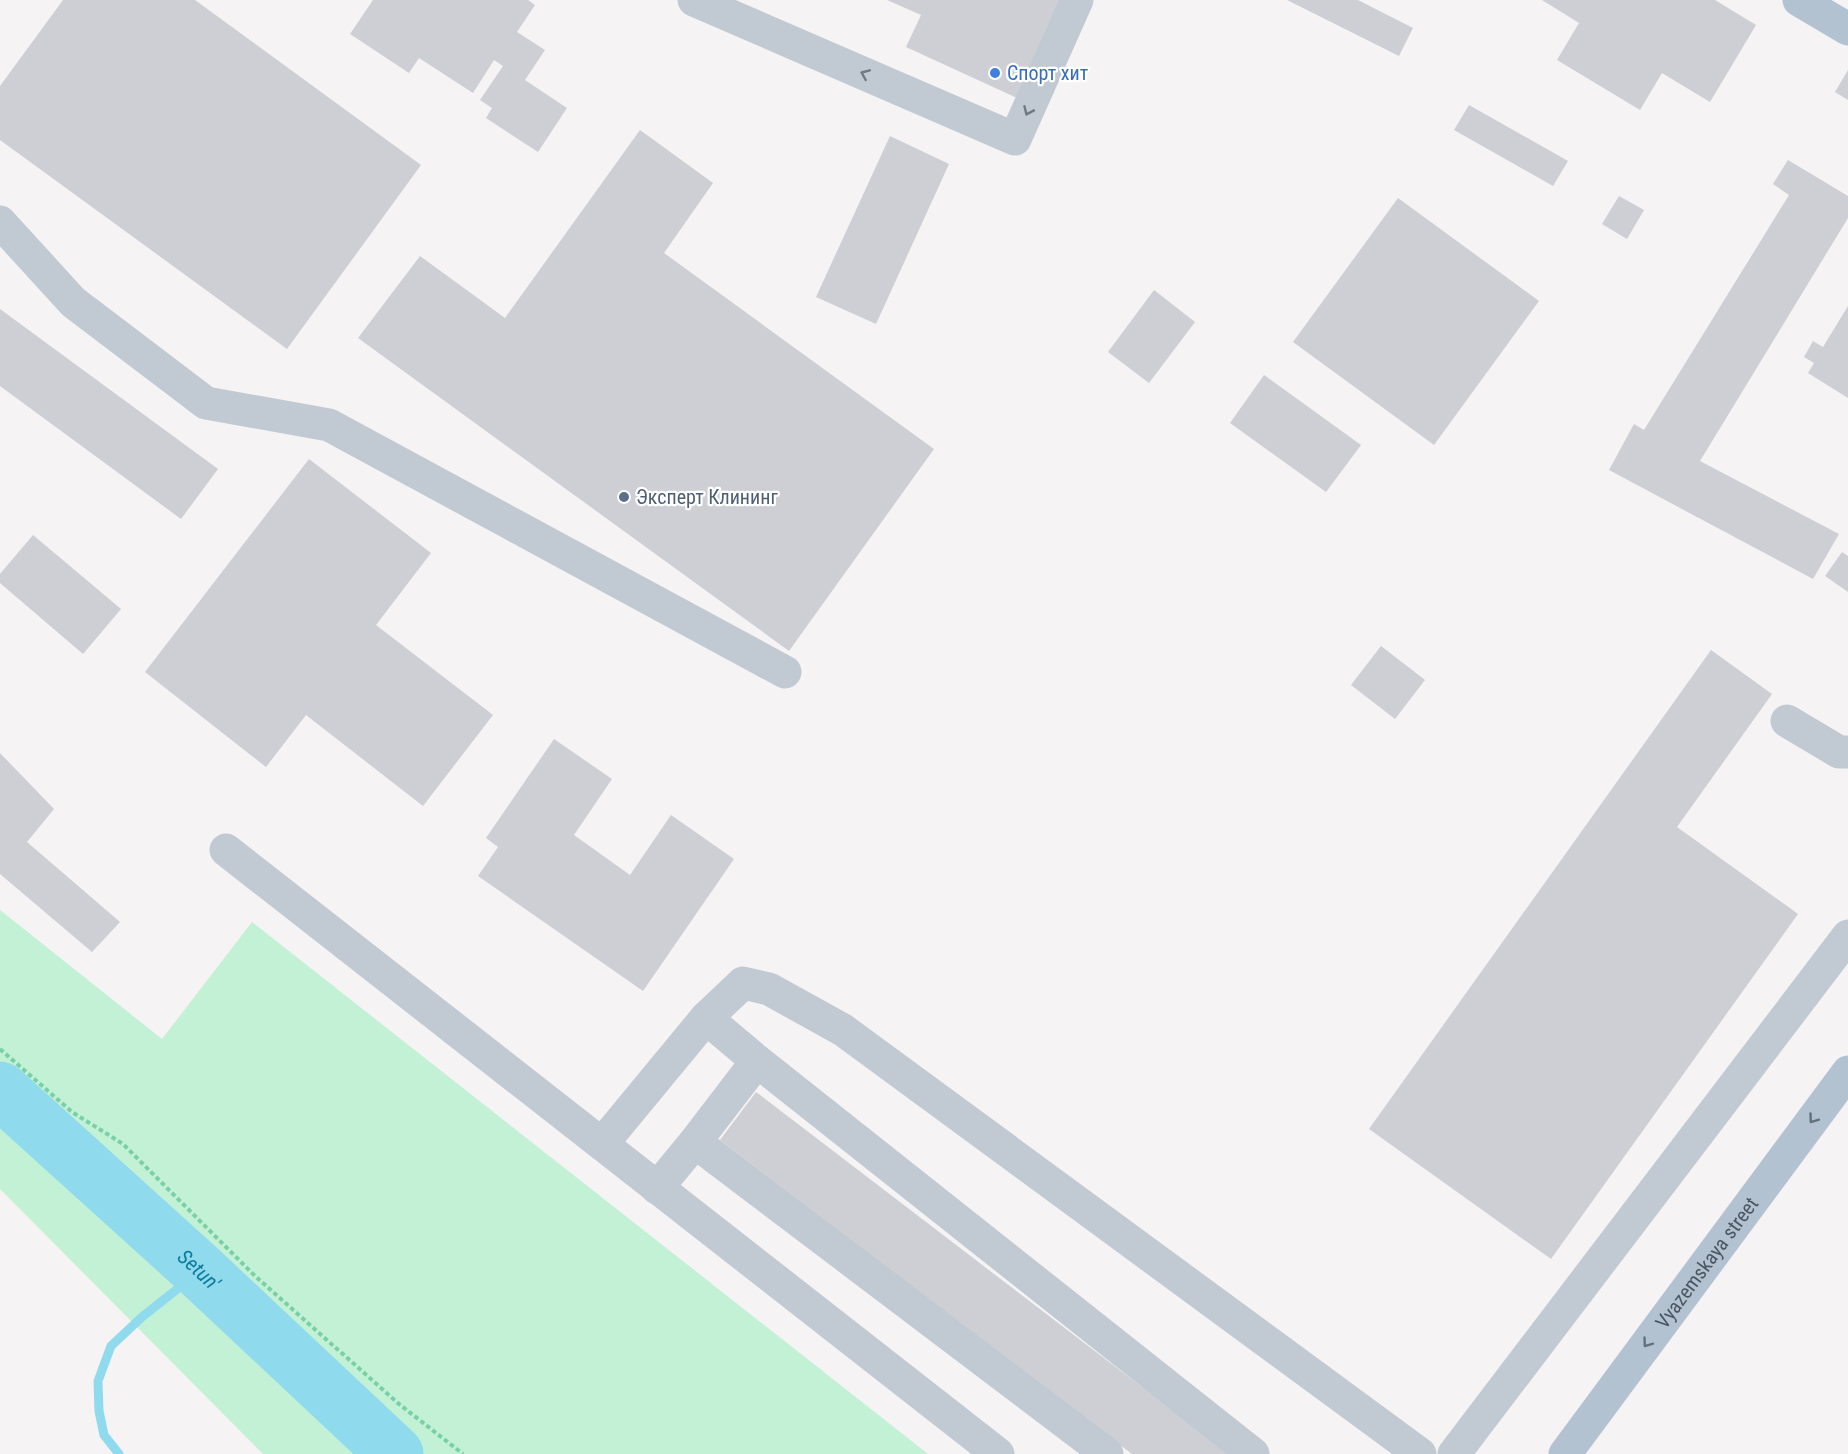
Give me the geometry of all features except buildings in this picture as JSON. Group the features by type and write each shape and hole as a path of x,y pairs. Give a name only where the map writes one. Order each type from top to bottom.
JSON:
{"main road":[{"path":"1799,0 1848,28"},
{"name":"Vyazemskaya street","path":"1565,1454 1848,1072"}],"lane":[{"path":"694,0 1015,139 1077,0"},
{"path":"0,222 73,302 206,403 329,425 784,672"},
{"path":"1787,721 1839,752 1848,752"},
{"path":"226,850 998,1454"},
{"path":"1454,1454 1848,936"},
{"path":"602,1144 706,1018 743,982 769,989 843,1030 1420,1454"},
{"path":"706,1018 757,1061 1254,1454"},
{"path":"657,1188 757,1061"},
{"path":"695,1142 1107,1454"}],"path":[{"path":"0,1049 72,1112 123,1144 255,1276 399,1404 463,1454"}],"green space":[{"path":"0,910 162,1039 252,922 928,1454 263,1454 0,1189"}],"waterway":[{"name":"Setun'","path":"0,1090 200,1271 395,1454"},
{"path":"119,1454 104,1435 99,1411 98,1381 111,1346 142,1317 200,1271"}],"place":[{"name":"Спорт хит","path":"995,73"},
{"name":"Эксперт Клининг","path":"624,497"}]}
